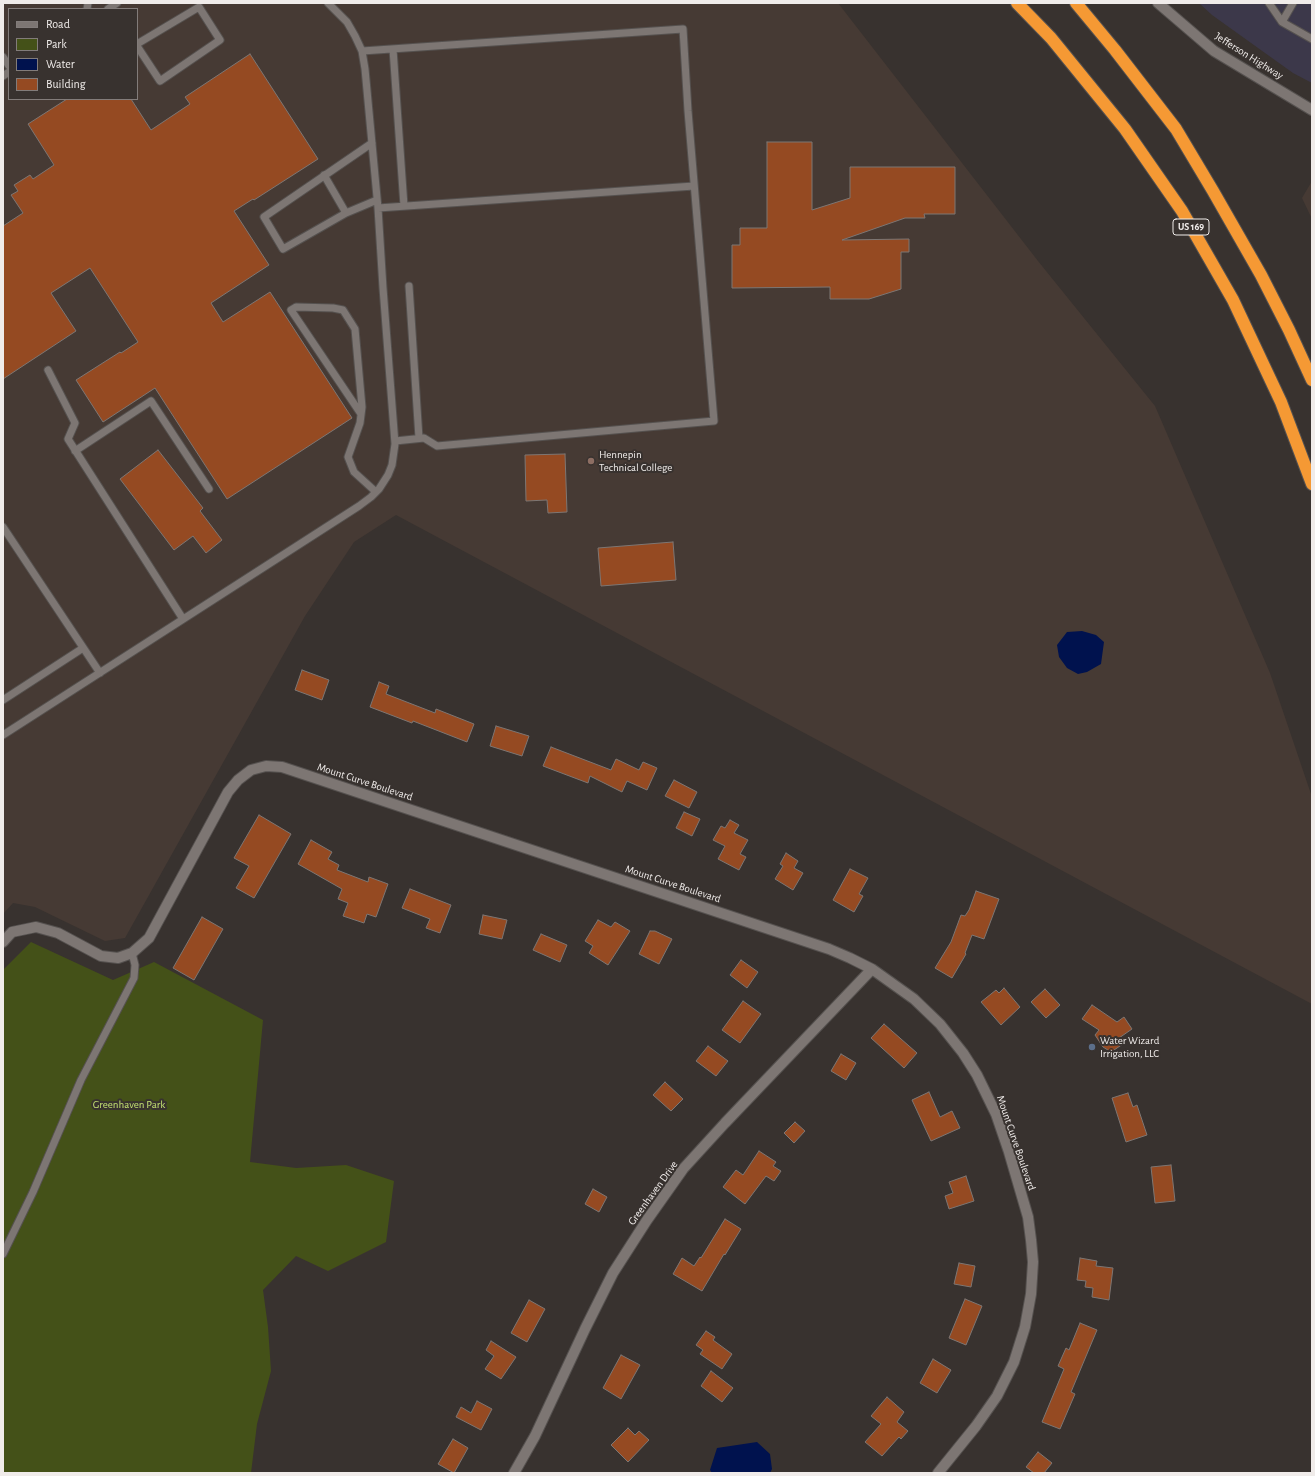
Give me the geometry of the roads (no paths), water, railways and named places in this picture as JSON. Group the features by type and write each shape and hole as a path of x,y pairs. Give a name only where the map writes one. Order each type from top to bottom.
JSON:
{"highway":[{"name":"US 169","path":"1017,3 1051,38 1125,129 1182,211 1239,314 1281,402 1312,484"},
{"path":"1076,3 1115,50 1176,130 1262,275 1312,380"}],"street":[{"name":"Jefferson Highway","path":"1158,3 1214,51 1312,110"},
{"name":"Mount Curve Boulevard","path":"132,953 148,938 228,792 238,780 251,770 266,766 282,767 829,949 872,969 914,999 940,1024 963,1053 977,1075 996,1114 1028,1217 1033,1262 1031,1294 1025,1327 1014,1362 997,1396 976,1426 938,1473"},
{"path":"3,942 12,932 36,927 58,933 101,956 118,958 132,953"},
{"name":"Greenhaven Drive","path":"514,1473 535,1436 613,1273 647,1220 683,1169 872,969"}],"lane":[{"path":"3,735 359,506 376,492 388,475 392,464 395,441 378,208 365,69 362,51 356,36 347,22 328,3"},
{"path":"1269,3 1282,22 1312,39"},
{"path":"1282,22 1293,3"},
{"path":"138,44 199,7 220,40 160,81 138,47"},
{"path":"362,51 682,29 714,422 437,446 424,438 395,441"},
{"path":"393,49 404,206"},
{"path":"372,143 264,217 283,249 346,212 377,200"},
{"path":"324,175 346,212"},
{"path":"378,208 694,186"},
{"path":"409,286 419,438"},
{"path":"361,414 291,310 296,307 333,308 343,310 355,329 362,407 360,423 348,457 354,472 376,492"},
{"path":"48,370 75,423 68,439 183,620"},
{"path":"75,451 151,401 209,489"},
{"path":"3,527 100,673"},
{"path":"3,700 83,648"},
{"path":"3,1254 33,1192 81,1080 134,978 136,965 132,953"}],"water":[{"path":"1082,631 1096,635 1104,642 1101,664 1087,672 1078,674 1067,668 1059,657 1057,645 1067,632"},
{"path":"757,1442 770,1454 772,1469 770,1473 712,1473 710,1470 717,1448"}],"place":[{"name":"Hennepin Technical College","path":"591,461"},
{"name":"Water Wizard Irrigation, LLC","path":"1092,1047"}],"park label":[{"name":"Greenhaven Park","path":"129,1105"}]}
